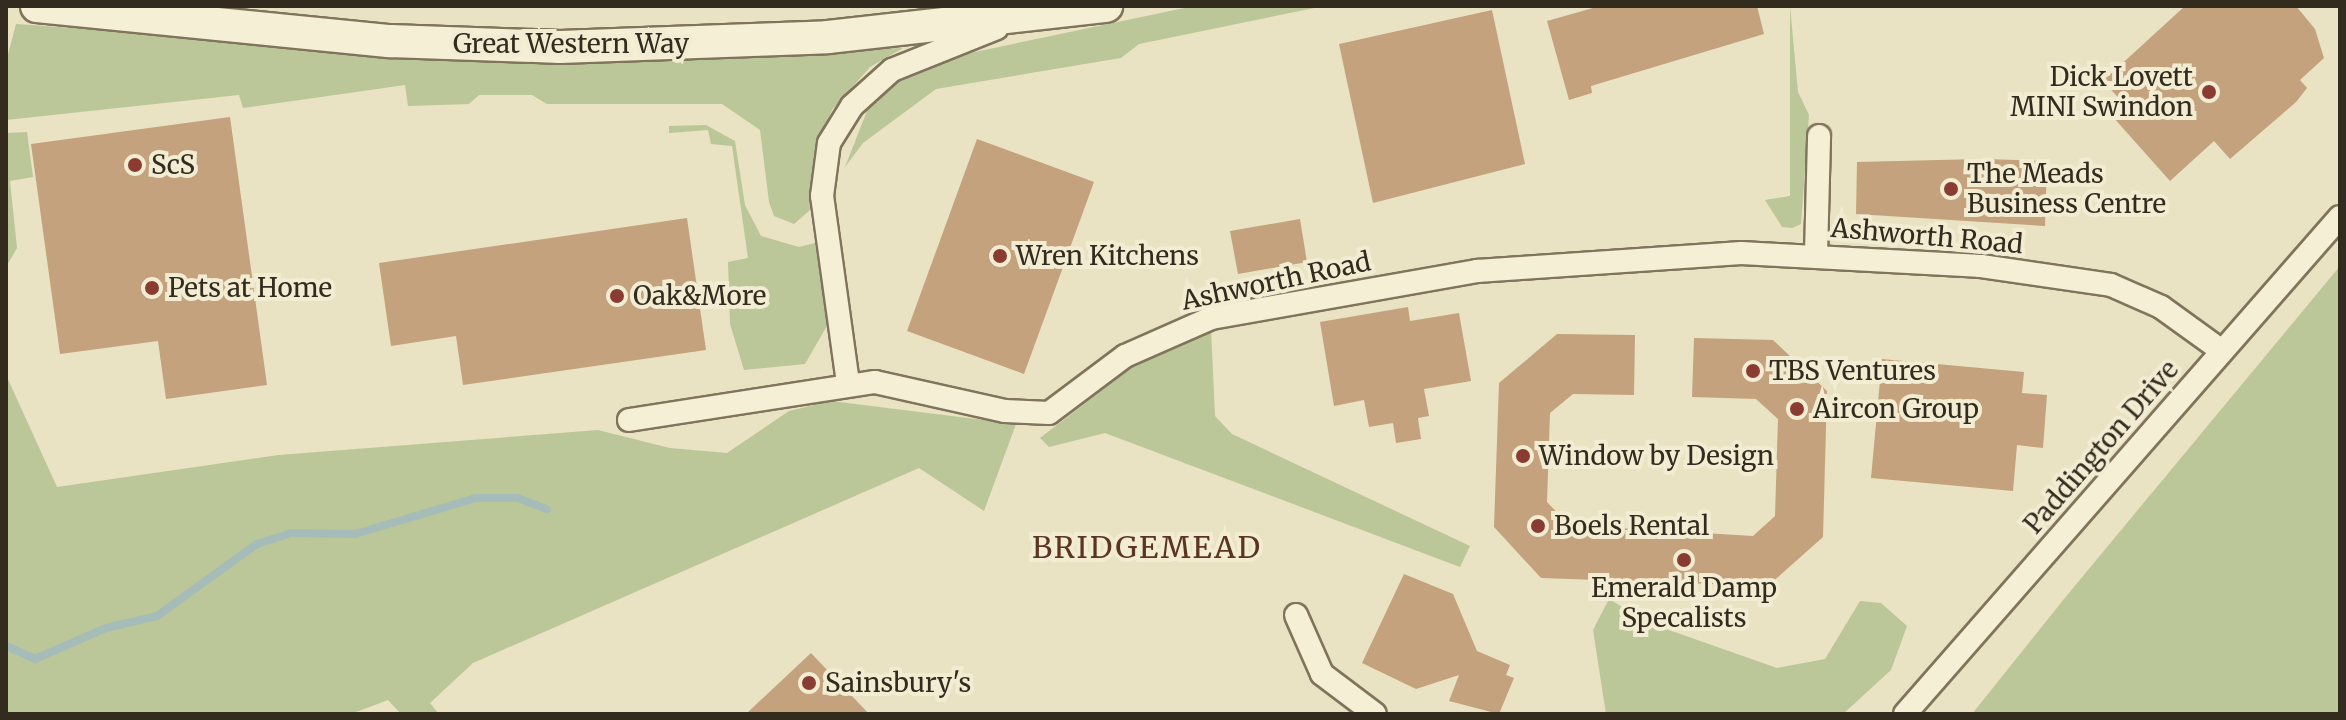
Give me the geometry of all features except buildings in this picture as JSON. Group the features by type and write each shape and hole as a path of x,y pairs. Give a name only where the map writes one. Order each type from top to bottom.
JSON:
{"main road":[{"name":"Great Western Way","path":"37,6 377,40 560,47 813,38 1106,6"}],"street":[{"path":"848,383 822,196 824,155 836,130 892,70 1040,14"},
{"path":"1816,254 1819,136"},
{"name":"Paddington Drive","path":"1905,714 2340,217"},
{"name":"Ashworth Road","path":"629,420 848,383 889,383 1005,411 1049,413 1157,338 1276,304 1561,263 1816,254 2111,285 2161,307 2222,351"},
{"path":"1296,615 1322,674 1375,714"}],"green space":[{"path":"1194,6 1324,6 1139,44 1121,58 936,89 863,143 845,167 867,111 905,74 946,58"},
{"path":"1790,6 1798,92 1809,115 1801,224 1792,228 1782,227 1765,200 1790,196"},
{"path":"16,24 529,60 903,48 870,67 832,110 814,154 810,210 794,224 774,216 769,202 760,130 722,104 547,104 532,95 479,95 469,104 408,106 405,85 243,108 239,95 6,120 6,62"},
{"path":"706,125 735,141 745,205 761,236 799,247 815,243 828,324 805,364 744,370 730,324 728,262 748,258 732,146 711,144 708,130 669,133 669,126"},
{"path":"27,132 33,177 10,181 17,248 6,267 6,133"},
{"path":"2340,266 2340,714 1972,714 2064,599"},
{"path":"1211,329 1215,416 1232,434 1470,546 1460,567 1105,433 1049,447 1040,438 1160,346"},
{"path":"6,375 57,487 279,455 598,430 670,448 727,453 789,411 831,401 1016,424 984,511 919,468 473,663 430,703 439,714 401,714 388,700 351,714 6,714"},
{"path":"1609,599 1649,623 1777,668 1825,659 1860,601 1881,603 1907,626 1891,670 1843,714 1606,714 1593,630"}],"waterway":[{"path":"6,646 35,659 106,628 157,616 257,544 290,533 355,534 476,498 518,498 547,509"}],"place":[{"name":"Dick Lovett MINI Swindon","path":"2209,92"},
{"name":"ScS","path":"135,165"},
{"name":"The Meads Business Centre","path":"1951,189"},
{"name":"Wren Kitchens","path":"1000,256"},
{"name":"Pets at Home","path":"152,288"},
{"name":"Oak&More","path":"617,296"},
{"name":"TBS Ventures","path":"1753,371"},
{"name":"Aircon Group","path":"1797,409"},
{"name":"Window by Design","path":"1523,456"},
{"name":"Boels Rental","path":"1538,526"},
{"name":"Emerald Damp Specalists","path":"1684,560"},
{"name":"Sainsbury's","path":"809,683"}],"district":[{"name":"BRIDGEMEAD","path":"1147,547"}]}
